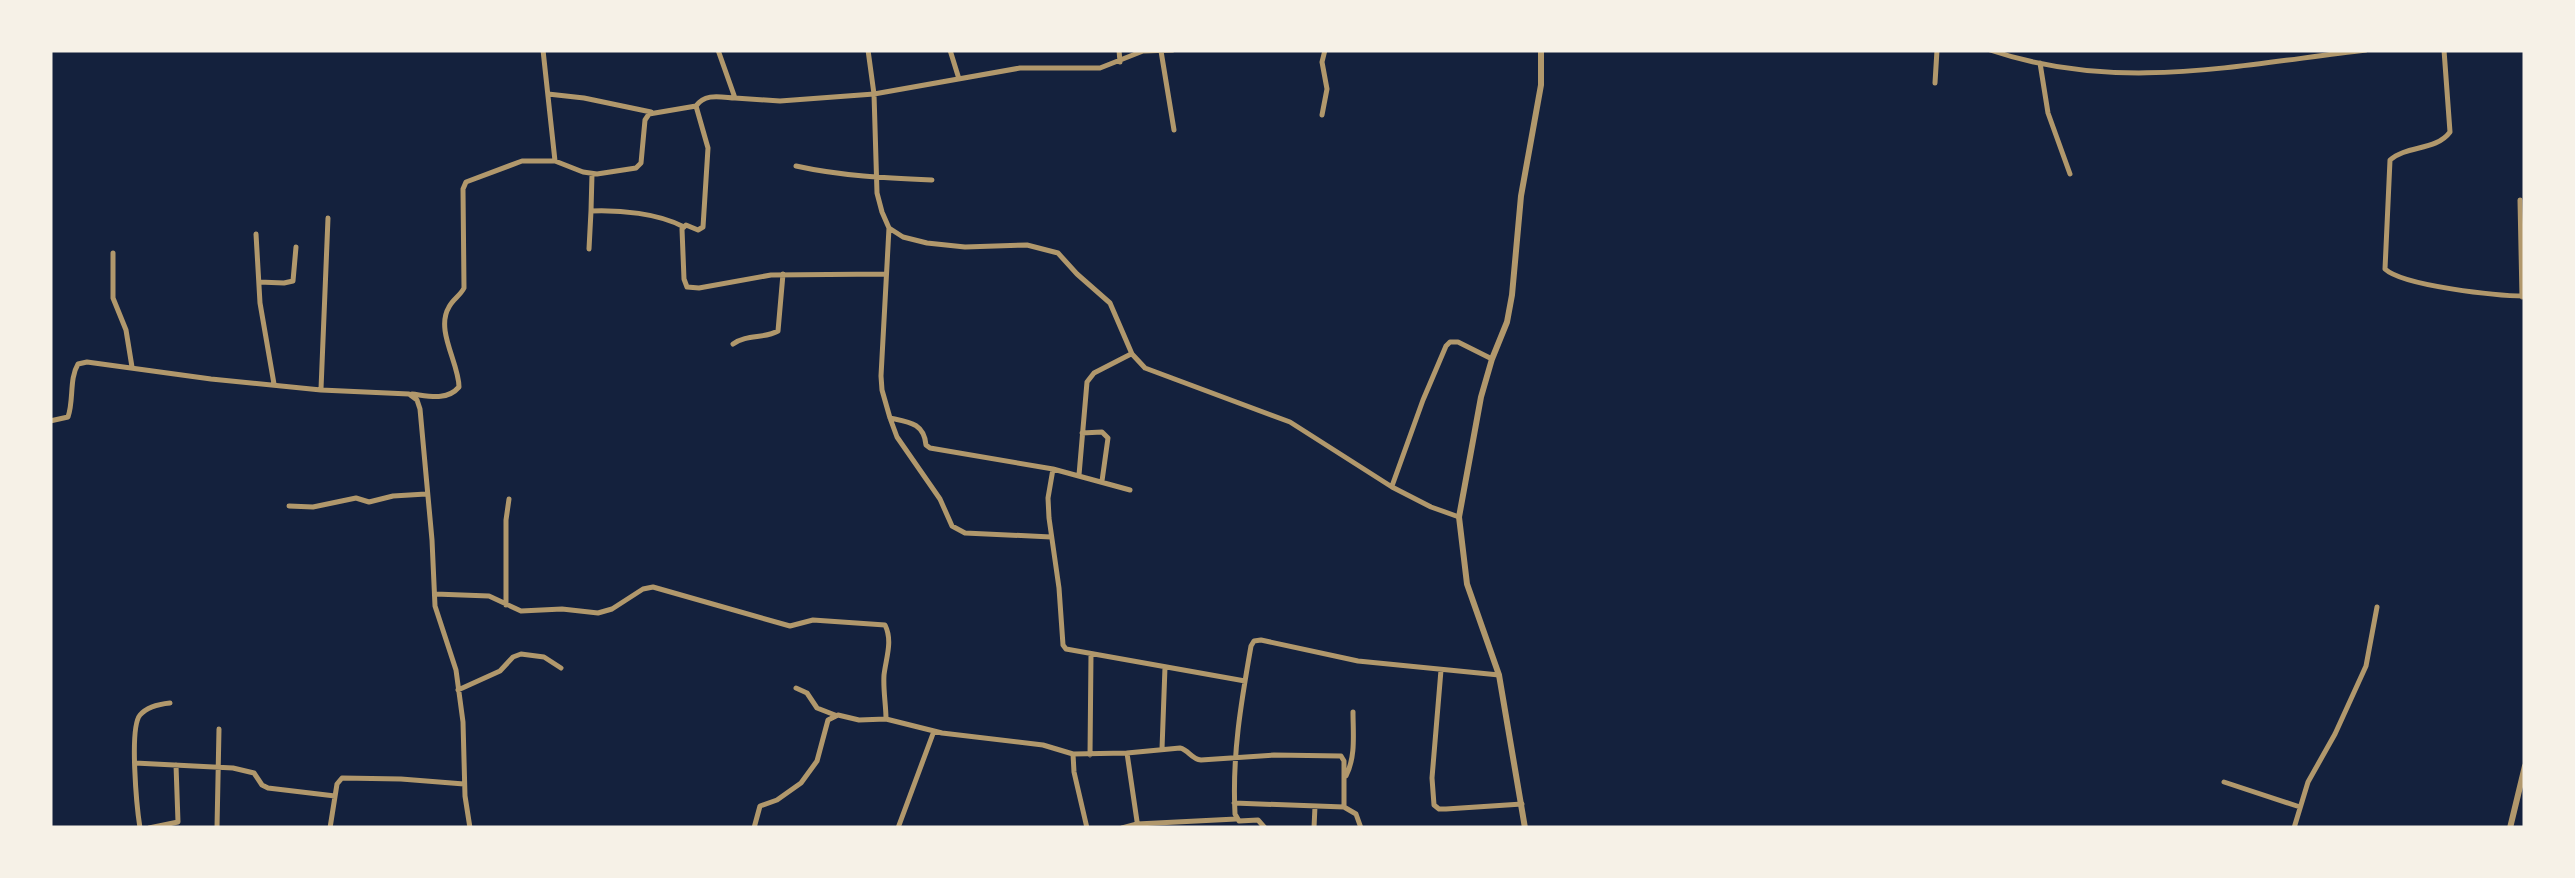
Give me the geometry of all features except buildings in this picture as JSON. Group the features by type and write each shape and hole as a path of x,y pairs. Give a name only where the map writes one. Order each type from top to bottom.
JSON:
{"street":[{"path":"543,50 555,161"},
{"path":"718,50 734,98"},
{"path":"868,50 874,94 875,178 878,202 890,228 881,376 884,401 897,437 935,490 956,530 1052,537"},
{"path":"950,50 959,79"},
{"path":"1119,50 1120,62"},
{"path":"548,94 651,112 696,106 709,96 780,101 874,94 1020,68 1100,68 1143,51 1173,50"},
{"path":"1322,115 1327,89 1322,62 1325,50"},
{"path":"1525,828 1499,675 1468,584 1459,517 1481,397 1507,322 1512,295 1520,196 1542,85 1541,50"},
{"path":"1935,83 1937,50"},
{"path":"1990,50 2040,64 2117,74 2226,68 2319,53 2366,50"},
{"path":"2444,50 2450,132 2440,141 2390,160 2385,270 2456,290 2523,296 2520,200"},
{"path":"1160,51 1174,130"},
{"path":"2040,64 2048,113 2070,174"},
{"path":"591,211 630,212 698,230 704,224 708,148 696,106"},
{"path":"50,421 68,417 74,370 78,364 92,362 321,390 440,397 454,392 459,387 446,320 450,305 464,288 464,185 516,162 555,161 592,174 640,166 645,120 651,112"},
{"path":"796,166 834,174 932,180"},
{"path":"589,249 592,174"},
{"path":"321,390 328,218"},
{"path":"684,227 684,282 689,288 783,274 886,274"},
{"path":"890,228 903,237 927,242 964,247 1027,244 1058,253 1110,303 1132,354 1150,371 1302,428 1392,487 1459,517"},
{"path":"256,234 261,313 274,385"},
{"path":"260,282 293,281 296,247"},
{"path":"113,253 114,298 126,330 132,368"},
{"path":"733,344 778,331 783,274"},
{"path":"1392,487 1446,346 1458,342 1492,359"},
{"path":"1079,475 1090,377 1132,354"},
{"path":"409,394 420,409 437,614 454,663 463,722 464,784 470,828"},
{"path":"890,418 920,428 930,448 1053,469 1130,490"},
{"path":"1082,433 1106,434 1102,482"},
{"path":"1053,469 1048,498 1066,650 1245,681"},
{"path":"289,506 313,507 356,498 369,502 426,494"},
{"path":"506,605 506,520 510,499"},
{"path":"435,594 488,596 521,611 562,609 598,613 653,587 790,626 813,620 885,625 889,634 884,680 886,719"},
{"path":"2294,828 2308,782 2366,666 2377,606"},
{"path":"1236,818 1234,757 1251,646 1257,640 1358,661 1499,675"},
{"path":"458,690 500,672 520,654 544,656 561,668"},
{"path":"1090,755 1092,654"},
{"path":"1162,749 1165,667"},
{"path":"1441,670 1432,778 1434,804 1446,810 1522,804"},
{"path":"796,688 807,693 816,708 838,715 1043,745 1073,754 1127,754 1180,748 1201,760 1340,756 1344,761 1344,806"},
{"path":"140,828 135,763 137,722 152,707 170,703"},
{"path":"1344,778 1352,764 1353,712"},
{"path":"754,828 760,806 791,791 817,761 828,720 838,715"},
{"path":"217,828 219,729"},
{"path":"898,828 934,730"},
{"path":"1073,754 1088,828"},
{"path":"1127,754 1137,826"},
{"path":"135,763 254,772 268,788 335,796"},
{"path":"149,828 177,823 176,765"},
{"path":"2510,828 2525,766"},
{"path":"330,828 336,784 348,777 464,784"},
{"path":"2224,782 2300,807"},
{"path":"1234,802 1344,806 1356,814 1361,828"},
{"path":"1314,806 1314,828"},
{"path":"1122,828 1236,818 1241,822 1258,820 1265,828"}]}
